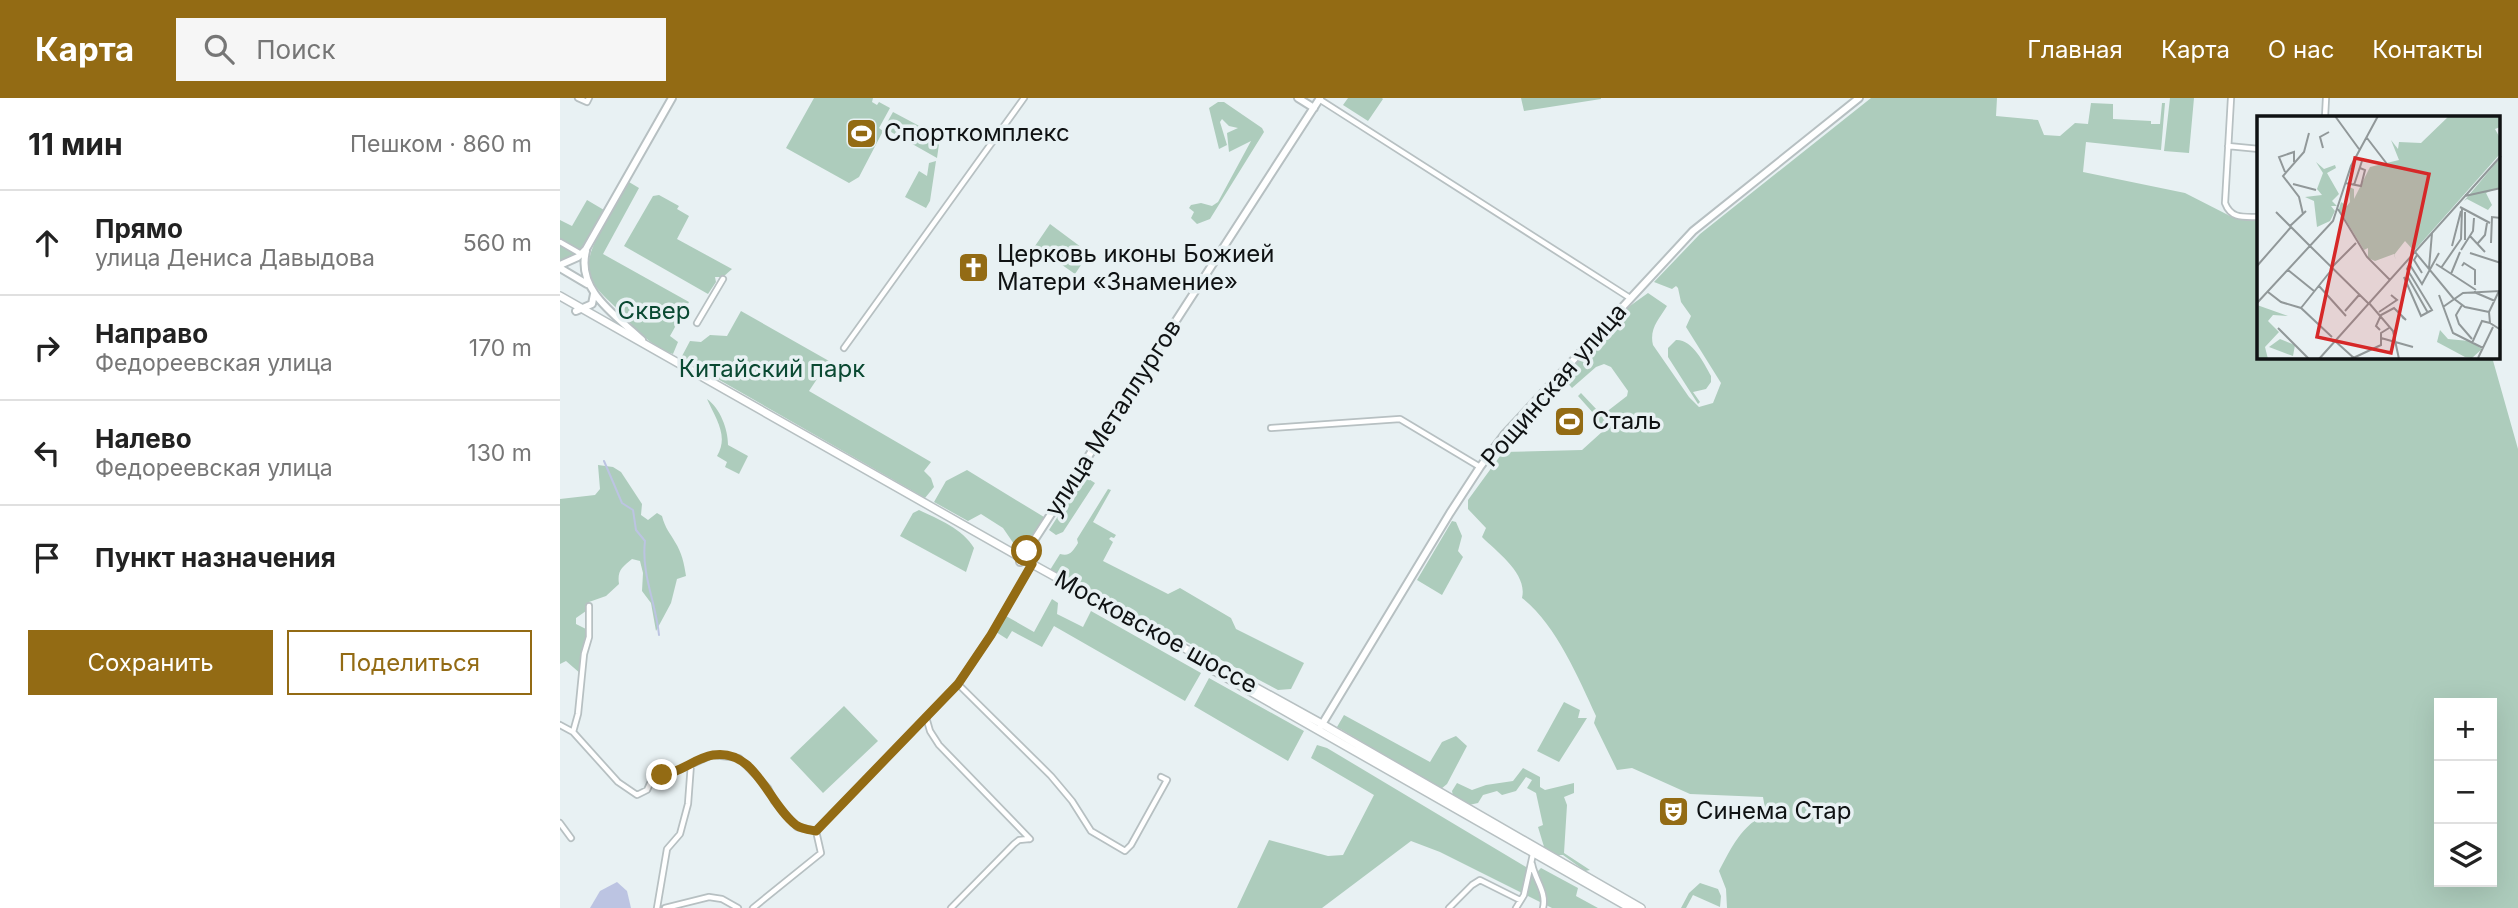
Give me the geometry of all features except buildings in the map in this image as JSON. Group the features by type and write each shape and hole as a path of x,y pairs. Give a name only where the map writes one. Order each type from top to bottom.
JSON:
{"main road":[{"path":"588,285 584,252 672,98"},
{"path":"1298,98 1314,108"},
{"name":"улица Металлургов","path":"1021,560 1320,98"},
{"name":"Рощинская улица","path":"1320,728 1480,467 1504,435 1707,218 1859,98"},
{"path":"584,252 560,266 588,285 646,344"},
{"path":"580,310 592,304 594,293"},
{"name":"Московское шоссе","path":"560,296 580,310 1021,560"},
{"name":"Московское шоссе","path":"560,302 646,344 1031,566 1642,908"},
{"name":"Московское шоссе","path":"1320,728 1532,857 1630,908"}],"street":[{"path":"578,98 587,102 589,98"},
{"path":"844,348 1024,98"},
{"path":"1320,98 1630,298"},
{"path":"2231,98 2225,203 2228,211 2235,216 2257,217"},
{"path":"2325,116 2326,98"},
{"path":"2228,146 2257,149"},
{"path":"560,242 584,252"},
{"path":"697,323 723,279"},
{"path":"1271,428 1400,419 1480,467"},
{"path":"816,831 958,684 991,635 1031,566"},
{"path":"573,732 578,714 584,654 589,637 589,606"},
{"path":"958,684 1051,776 1072,801 1091,831 1125,851 1132,845 1167,780 1161,777"},
{"path":"926,717 930,731 939,745 1030,839 1019,840 1014,844 951,908"},
{"path":"560,725 573,732 618,782 637,794 647,790 653,777 670,774 712,755 739,758 768,788 774,801 797,827 816,831"},
{"path":"657,908 667,849 680,834 688,804 691,764"},
{"path":"560,823 571,838"},
{"path":"753,908 821,853 816,831"},
{"path":"1516,908 1524,895 1532,857"},
{"path":"1532,857 1535,879 1545,895 1543,908"},
{"path":"1449,908 1478,881 1520,900"},
{"path":"665,908 709,897 722,899 738,908"}],"green space":[{"path":"814,98 873,98 872,102 877,105 879,102 890,108 879,128 883,131 859,177 849,183 786,148"},
{"path":"1348,98 1383,99 1368,121 1343,105"},
{"path":"1521,98 1601,98 1601,99 1524,111"},
{"path":"1871,98 1997,98 1996,116 2038,120 2044,135 2060,136 2075,123 2088,124 2091,103 2113,104 2113,119 2160,124 2162,103 2165,103 2161,150 2086,142 2083,172 2185,193 2234,218 2257,219 2257,359 2493,359 2518,449 2518,908 1727,908 1726,889 1719,871 1744,831 1766,814 1763,797 1690,794 1632,768 1617,770 1594,723 1596,716 1565,652 1545,622 1522,598 1523,589 1516,572 1482,537 1486,528 1468,509 1468,500 1503,452 1582,450 1603,431 1591,417 1594,414 1578,396 1581,393 1598,411 1605,413 1627,396 1628,391 1611,367 1604,364 1596,367 1572,388 1563,378 1627,308 1648,293 1667,306 1654,329 1653,345 1699,407 1713,403 1721,383 1686,327 1691,316 1681,302 1678,288 1676,286 1672,289 1654,282 1700,234"},
{"path":"2170,98 2194,98 2189,153 2164,151"},
{"path":"1218,102 1224,102 1264,132 1210,219 1197,224 1191,218 1194,212 1189,208 1201,203 1212,206 1218,202 1251,141 1229,152 1227,133 1238,128 1229,126 1222,119 1220,122 1227,145 1219,149 1209,108"},
{"path":"893,112 940,137 937,158 884,128"},
{"path":"936,161 930,201 926,208 905,197 919,171 927,176 929,163"},
{"name":"Сквер","path":"629,182 639,188 603,254 689,302 670,336 678,342 673,354 650,342 637,330 598,289 589,274 588,265 596,241"},
{"path":"659,195 679,206 677,209 689,216 677,239 732,269 723,277 715,277 716,282 708,294 624,246 653,196"},
{"path":"587,200 604,210 582,247 560,260 560,220 572,226"},
{"path":"1050,224 1089,253 1075,274 1035,246"},
{"name":"Китайский парк","path":"741,311 829,361 809,391 931,462 924,471 931,478 934,487 925,498 681,358 690,341 701,342 710,335 727,336"},
{"path":"1676,340 1687,343 1692,348 1711,376 1711,382 1706,389 1693,392 1700,402 1698,404 1668,357 1668,348"},
{"path":"707,399 722,419 728,445 748,456 739,474 725,467 727,462 717,456 722,441 721,434"},
{"path":"598,465 613,467 621,472 642,504 641,515 648,520 657,513 662,516 681,554 686,576 677,579 671,603 656,631 651,603 642,591 643,573 640,561 632,559 625,564 620,572 619,584 606,596 589,602 586,611 576,618 576,624 586,629 581,674 566,661 560,664 560,499 595,495 600,489"},
{"path":"967,470 1044,517 1030,540 1016,547 1003,528 981,514 968,521 934,502 946,481"},
{"path":"1084,476 1095,483 1063,532 1056,535 1049,530"},
{"path":"1108,489 1111,490 1093,522 1116,535 1109,539 1113,542 1103,561 1168,594 1180,588 1231,618 1236,629 1304,663 1291,689 1278,690 1050,570 1060,554 1069,554 1074,549 1078,543 1077,539"},
{"path":"919,510 950,525 969,541 974,548 966,572 900,536 913,513"},
{"path":"1452,521 1456,522 1462,536 1458,551 1463,557 1442,595 1417,580"},
{"path":"1052,599 1058,603 1057,614 1083,627 1091,611 1201,673 1185,701 1054,626 1042,647 1012,631 1007,639 996,632 1006,616 1034,632"},
{"path":"1209,678 1304,731 1288,761 1194,706"},
{"path":"1564,702 1580,710 1578,718 1587,718 1559,762 1537,751"},
{"path":"844,706 878,741 823,793 790,758"},
{"path":"1344,715 1430,762 1442,742 1456,736 1467,746 1447,784 1441,789 1337,727"},
{"path":"1317,745 1327,748 1536,873 1541,868 1578,888 1576,896 1598,908 1552,908 1440,852 1411,841 1322,908 1237,908 1269,840 1328,856 1343,855 1374,795 1311,758"},
{"path":"1523,768 1540,777 1540,787 1545,790 1574,783 1574,793 1564,797 1567,805 1564,853 1590,870 1585,871 1563,855 1555,855 1545,850 1538,827 1543,825 1536,793 1527,788 1532,780 1526,777 1516,791 1502,795 1497,791 1483,795 1478,803 1469,805 1453,796 1452,791 1457,783 1472,790 1513,781"},
{"path":"1700,883 1718,889 1721,896 1720,907 1693,895 1686,908 1681,908 1689,893"}],"water":[{"path":"617,882 627,891 631,908 590,908 600,891"}],"waterway":[{"path":"604,461 622,503 633,510 636,530 645,541 645,565 659,635"}],"place":[{"name":"Спорткомплекс","path":"861,133"},
{"name":"Церковь иконы Божией Матери «Знамение»","path":"974,268"},
{"name":"Сталь","path":"1569,421"},
{"name":"Синема Стар","path":"1673,811"}],"route":[{"path":"662,775 712,755 739,758 768,788 774,801 797,827 816,831 958,684 991,635 1032,564 1023,558 1027,551"}]}
